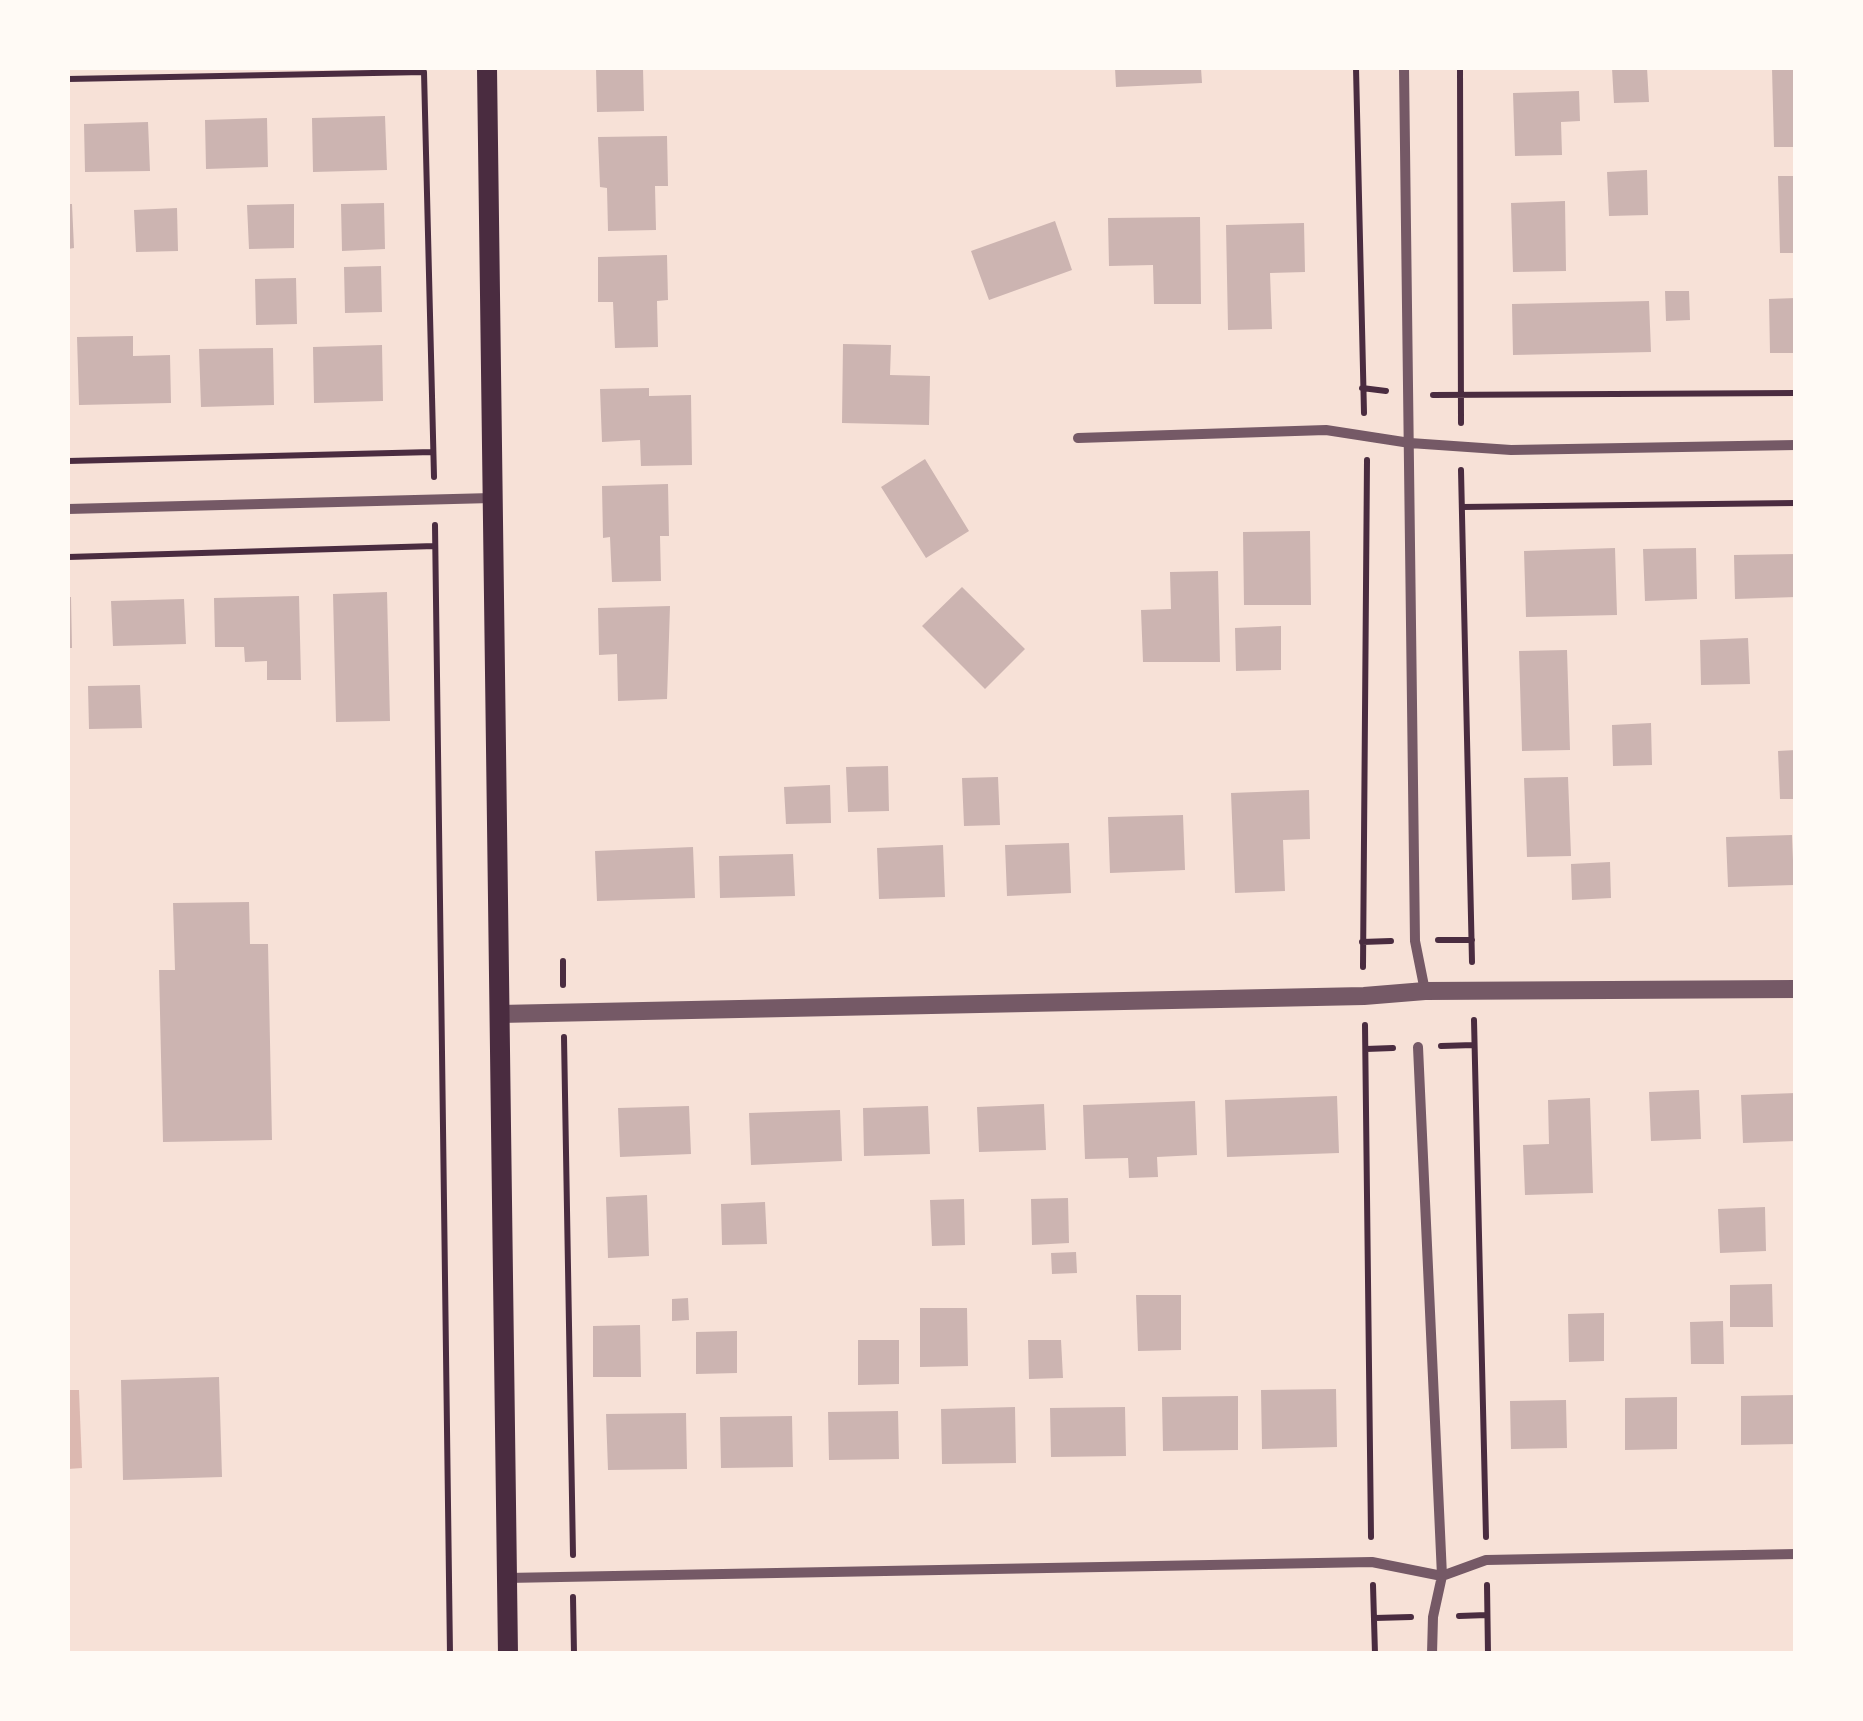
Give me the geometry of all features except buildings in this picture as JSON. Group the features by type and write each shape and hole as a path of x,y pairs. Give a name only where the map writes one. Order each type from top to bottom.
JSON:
{"main road":[{"path":"487,68 508,1654"}],"street":[{"path":"1404,68 1416,941 1425,991"},
{"path":"1078,438 1326,430 1410,443 1511,450 1796,445"},
{"path":"68,509 493,498"},
{"path":"499,1014 1425,991 1796,989"},
{"path":"1418,1047 1442,1576 1433,1617 1432,1654"},
{"path":"506,1578 1372,1562 1442,1576 1486,1560 1796,1554"}],"path":[{"path":"1356,68 1362,388"},
{"path":"1460,68 1460,398 1796,393"},
{"path":"68,79 424,72 433,452 68,461"},
{"path":"1362,942 1367,438"},
{"path":"1472,940 1462,507 1796,504"},
{"path":"68,557 435,546 450,1654"},
{"path":"1474,1045 1488,1654"},
{"path":"1366,1048 1371,1518"},
{"path":"564,1062 574,1654"},
{"path":"1374,1618 1375,1654"}],"shaded area":[{"path":"68,1390 79,1390 82,1468 68,1469"}]}
